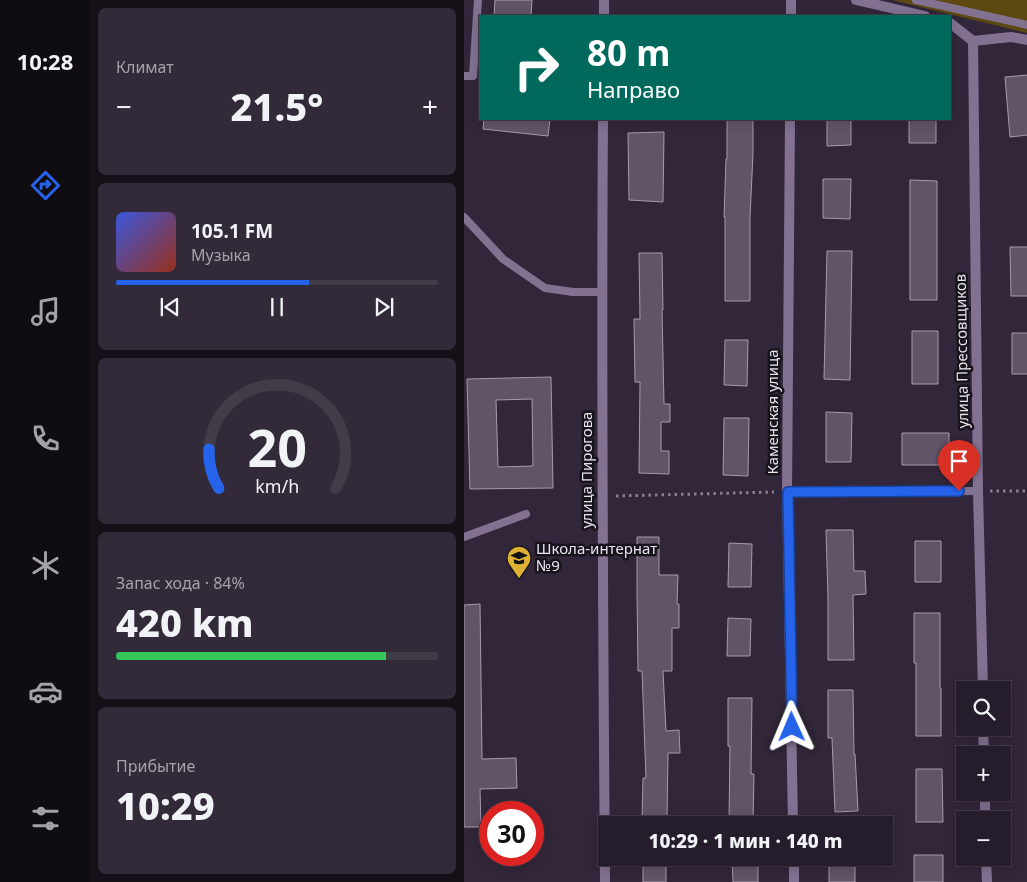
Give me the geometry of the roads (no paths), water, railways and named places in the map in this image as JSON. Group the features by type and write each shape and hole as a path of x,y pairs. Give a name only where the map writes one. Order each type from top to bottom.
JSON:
{"street":[{"path":"604,0 604,15"},
{"path":"791,0 791,15"},
{"path":"856,0 921,15"},
{"path":"951,24 973,41 1011,37 1027,40"},
{"name":"улица Прессовщиков","path":"973,41 982,681"},
{"name":"улица Пирогова","path":"603,120 602,496 606,882"},
{"name":"Каменская улица","path":"790,120 788,492 793,816"},
{"path":"794,866 794,882"},
{"path":"986,866 987,882"}],"lane":[{"path":"464,76 477,77 478,0"},
{"path":"916,0 1027,25"},
{"path":"464,218 503,260 545,288 573,292 602,292"},
{"path":"788,492 978,491"},
{"path":"464,537 526,514"}],"place":[{"name":"Школа-интернат №9","path":"519,579"}]}
